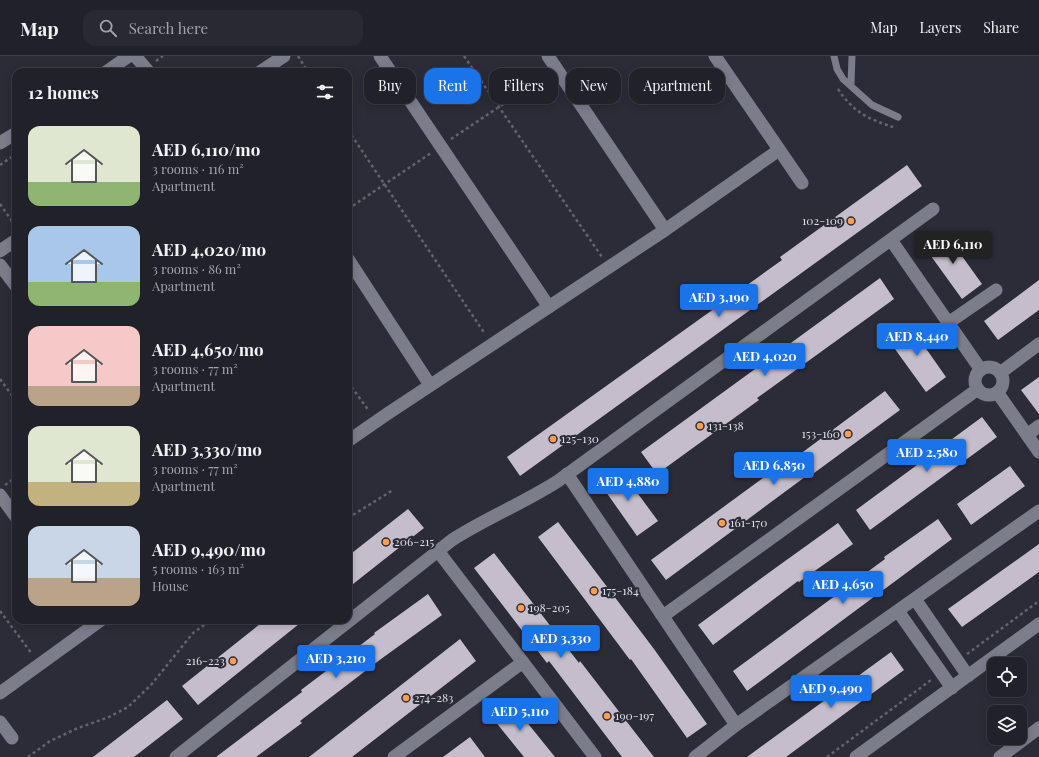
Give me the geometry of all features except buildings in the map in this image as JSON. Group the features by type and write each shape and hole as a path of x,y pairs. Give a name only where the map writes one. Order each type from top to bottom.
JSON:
{"street":[{"path":"116,68 129,56"},
{"path":"135,56 146,68"},
{"path":"266,68 284,56"},
{"path":"380,56 549,307"},
{"path":"548,56 665,230"},
{"path":"715,56 802,183"},
{"path":"0,144 12,136"},
{"path":"352,438 608,266 665,230 779,150"},
{"path":"352,619 438,551 482,521 530,498 567,474 934,209"},
{"path":"891,240 981,370"},
{"path":"0,251 12,243"},
{"path":"0,265 12,281"},
{"path":"352,265 430,385"},
{"path":"948,323 996,290"},
{"path":"1000,372 1039,344"},
{"path":"989,367 1000,372 1003,385 997,392 989,395 978,389 976,385 976,376 981,370 989,367"},
{"path":"663,616 978,389"},
{"path":"997,392 1039,452"},
{"path":"1027,435 1039,426"},
{"path":"567,474 736,725"},
{"path":"0,495 12,512"},
{"path":"695,757 736,725 1039,511"},
{"path":"438,551 595,757"},
{"path":"915,599 968,676"},
{"path":"898,611 952,688"},
{"path":"0,693 93,624"},
{"path":"176,757 345,624"},
{"path":"856,757 1039,624"},
{"path":"394,757 522,662"},
{"path":"0,722 12,738"},
{"path":"1002,756 1039,728"}],"lane":[{"path":"834,56 837,69 843,79 851,84 872,105 898,117"},
{"path":"851,84 852,56"}],"path":[{"path":"298,56 306,68"},
{"path":"464,56 608,266"},
{"path":"352,136 493,344"},
{"path":"0,165 12,157"},
{"path":"0,204 12,221"},
{"path":"0,379 12,396"},
{"path":"352,388 376,421"},
{"path":"0,489 12,480"},
{"path":"352,516 393,490"},
{"path":"0,611 40,664"},
{"path":"28,757 50,741 128,707 151,685 193,633 205,624"}],"place":[{"name":"102-109","path":"851,221"},
{"name":"131-138","path":"700,426"},
{"name":"153-160","path":"848,434"},
{"name":"125-130","path":"553,439"},
{"name":"161-170","path":"722,523"},
{"name":"206-215","path":"386,542"},
{"name":"175-184","path":"594,591"},
{"name":"198-205","path":"521,608"},
{"name":"216-223","path":"233,661"},
{"name":"274-283","path":"406,698"},
{"name":"190-197","path":"607,716"}]}
